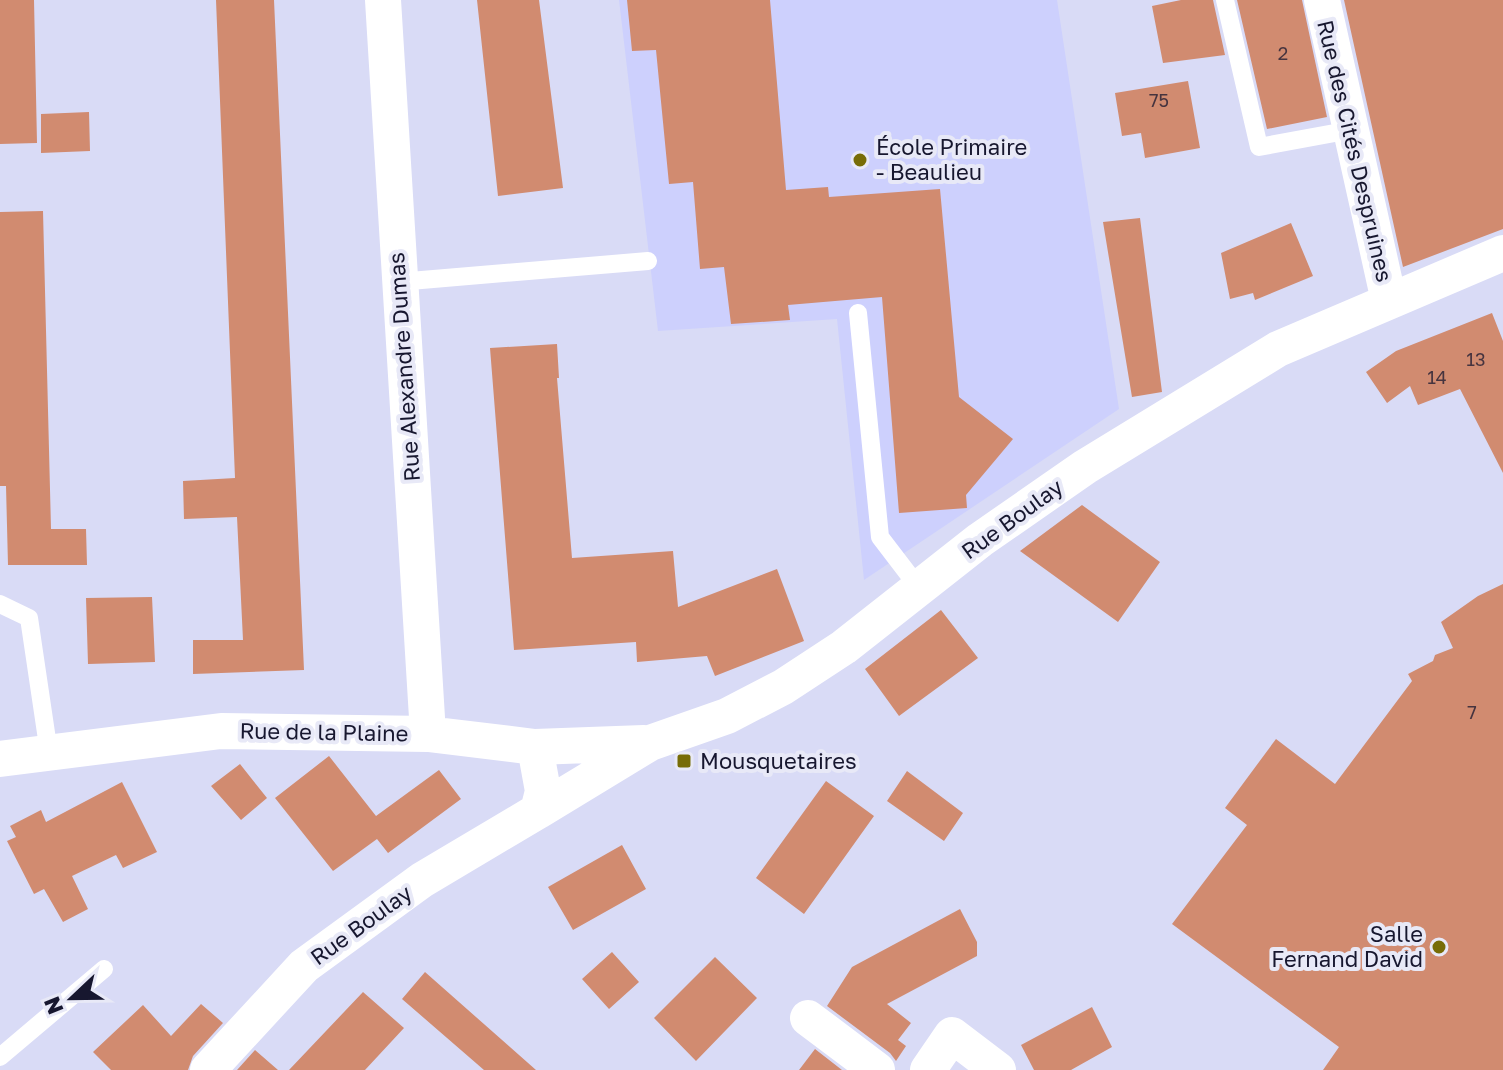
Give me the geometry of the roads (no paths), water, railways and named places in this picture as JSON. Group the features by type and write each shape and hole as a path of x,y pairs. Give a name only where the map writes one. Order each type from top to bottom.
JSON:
{"street":[{"name":"Rue Alexandre Dumas","path":"383,0 428,734"},
{"name":"Rue des Cités Despruines","path":"1322,0 1389,301"},
{"name":"Rue Boulay","path":"208,1070 304,966 422,880 650,743 727,716 783,687 844,647 980,540 1097,459 1278,349 1503,253"},
{"name":"Rue de la Plaine","path":"0,759 221,731 428,734 535,747 650,743"},
{"path":"535,747 543,791 538,811"},
{"path":"808,1018 877,1070"},
{"path":"928,1070 952,1035 998,1070"}],"lane":[{"path":"1225,0 1259,147 1351,130"},
{"path":"398,282 648,261"},
{"path":"858,313 880,537 919,588"},
{"path":"0,604 29,618 49,753"},
{"path":"0,1057 104,969"}],"place":[{"name":"École Primaire - Beaulieu","path":"860,160"},
{"name":"Mousquetaires","path":"684,761"},
{"name":"Salle Fernand David","path":"1439,947"}]}
